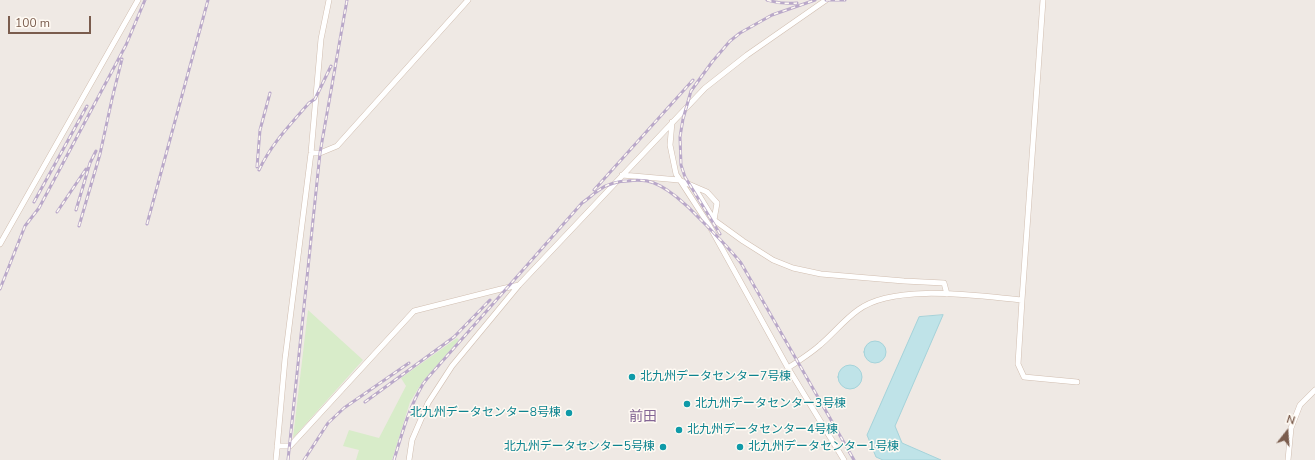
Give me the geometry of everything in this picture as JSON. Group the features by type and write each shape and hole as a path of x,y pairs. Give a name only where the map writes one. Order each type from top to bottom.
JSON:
{"street":[{"path":"0,244 138,0"},
{"path":"276,460 284,359 311,153 321,39 329,0"},
{"path":"409,460 412,440 428,403 452,366 519,286 705,88 826,0"},
{"path":"1043,0 1018,364 1024,377 1077,382"},
{"path":"311,153 320,152 338,146 467,1"},
{"path":"672,122 670,145 676,174 679,180 714,234 788,368 844,460"},
{"path":"622,175 679,180 707,192 717,203 714,220"},
{"path":"694,187 714,220 773,260 793,268 821,274 904,281 944,282 948,294"},
{"path":"277,446 290,446 414,311 501,289 519,286"},
{"path":"788,368 819,346 858,310 876,300 896,295 948,294 1022,300"},
{"path":"1288,460 1291,428 1293,422 1300,405 1315,390"}],"shaded area":[{"path":"0,0 1315,0 1315,460 0,460"}],"green space":[{"path":"308,310 363,360 293,438"},
{"path":"457,338 459,340 423,381 410,402 392,460 356,460 359,450 343,446 349,430 379,438 406,386 401,378"}],"water":[{"path":"943,315 895,426 902,443 941,460 883,460 876,457 867,435 919,317"},
{"path":"875,341 883,344 886,352 883,360 875,363 867,360 864,352 867,344"},
{"path":"850,365 859,368 862,377 859,386 850,389 841,386 838,377 841,368"}],"railway":[{"path":"0,289 25,226 39,208 126,45 145,0"},
{"path":"147,224 208,0"},
{"path":"288,460 320,153 347,0"},
{"path":"767,0 782,3 797,3"},
{"path":"720,234 685,177 681,165 680,137 683,119 691,91 712,62 730,41 740,33 772,15 815,0"},
{"path":"826,0 845,0"},
{"path":"79,226 100,154 122,59"},
{"path":"259,170 264,160 282,135 309,103 315,99 331,66"},
{"path":"594,190 693,80"},
{"path":"257,167 260,130 270,93"},
{"path":"34,202 87,106"},
{"path":"76,210 90,163 96,151"},
{"path":"57,212 86,169"},
{"path":"394,460 410,411 423,384 431,374 582,203 599,190 609,185 638,180 654,183 669,191 690,209 741,263 854,460"},
{"path":"365,402 454,337 490,300"},
{"path":"304,460 328,423 344,408 409,363"}],"place":[{"name":"北九州データセンター7号棟","path":"632,377"},
{"name":"北九州データセンター3号棟","path":"687,404"},
{"name":"北九州データセンター8号棟","path":"569,413"},
{"name":"北九州データセンター4号棟","path":"679,430"},
{"name":"北九州データセンター5号棟","path":"663,447"},
{"name":"北九州データセンター1号棟","path":"740,447"}],"district":[{"name":"前田","path":"643,418"}]}
